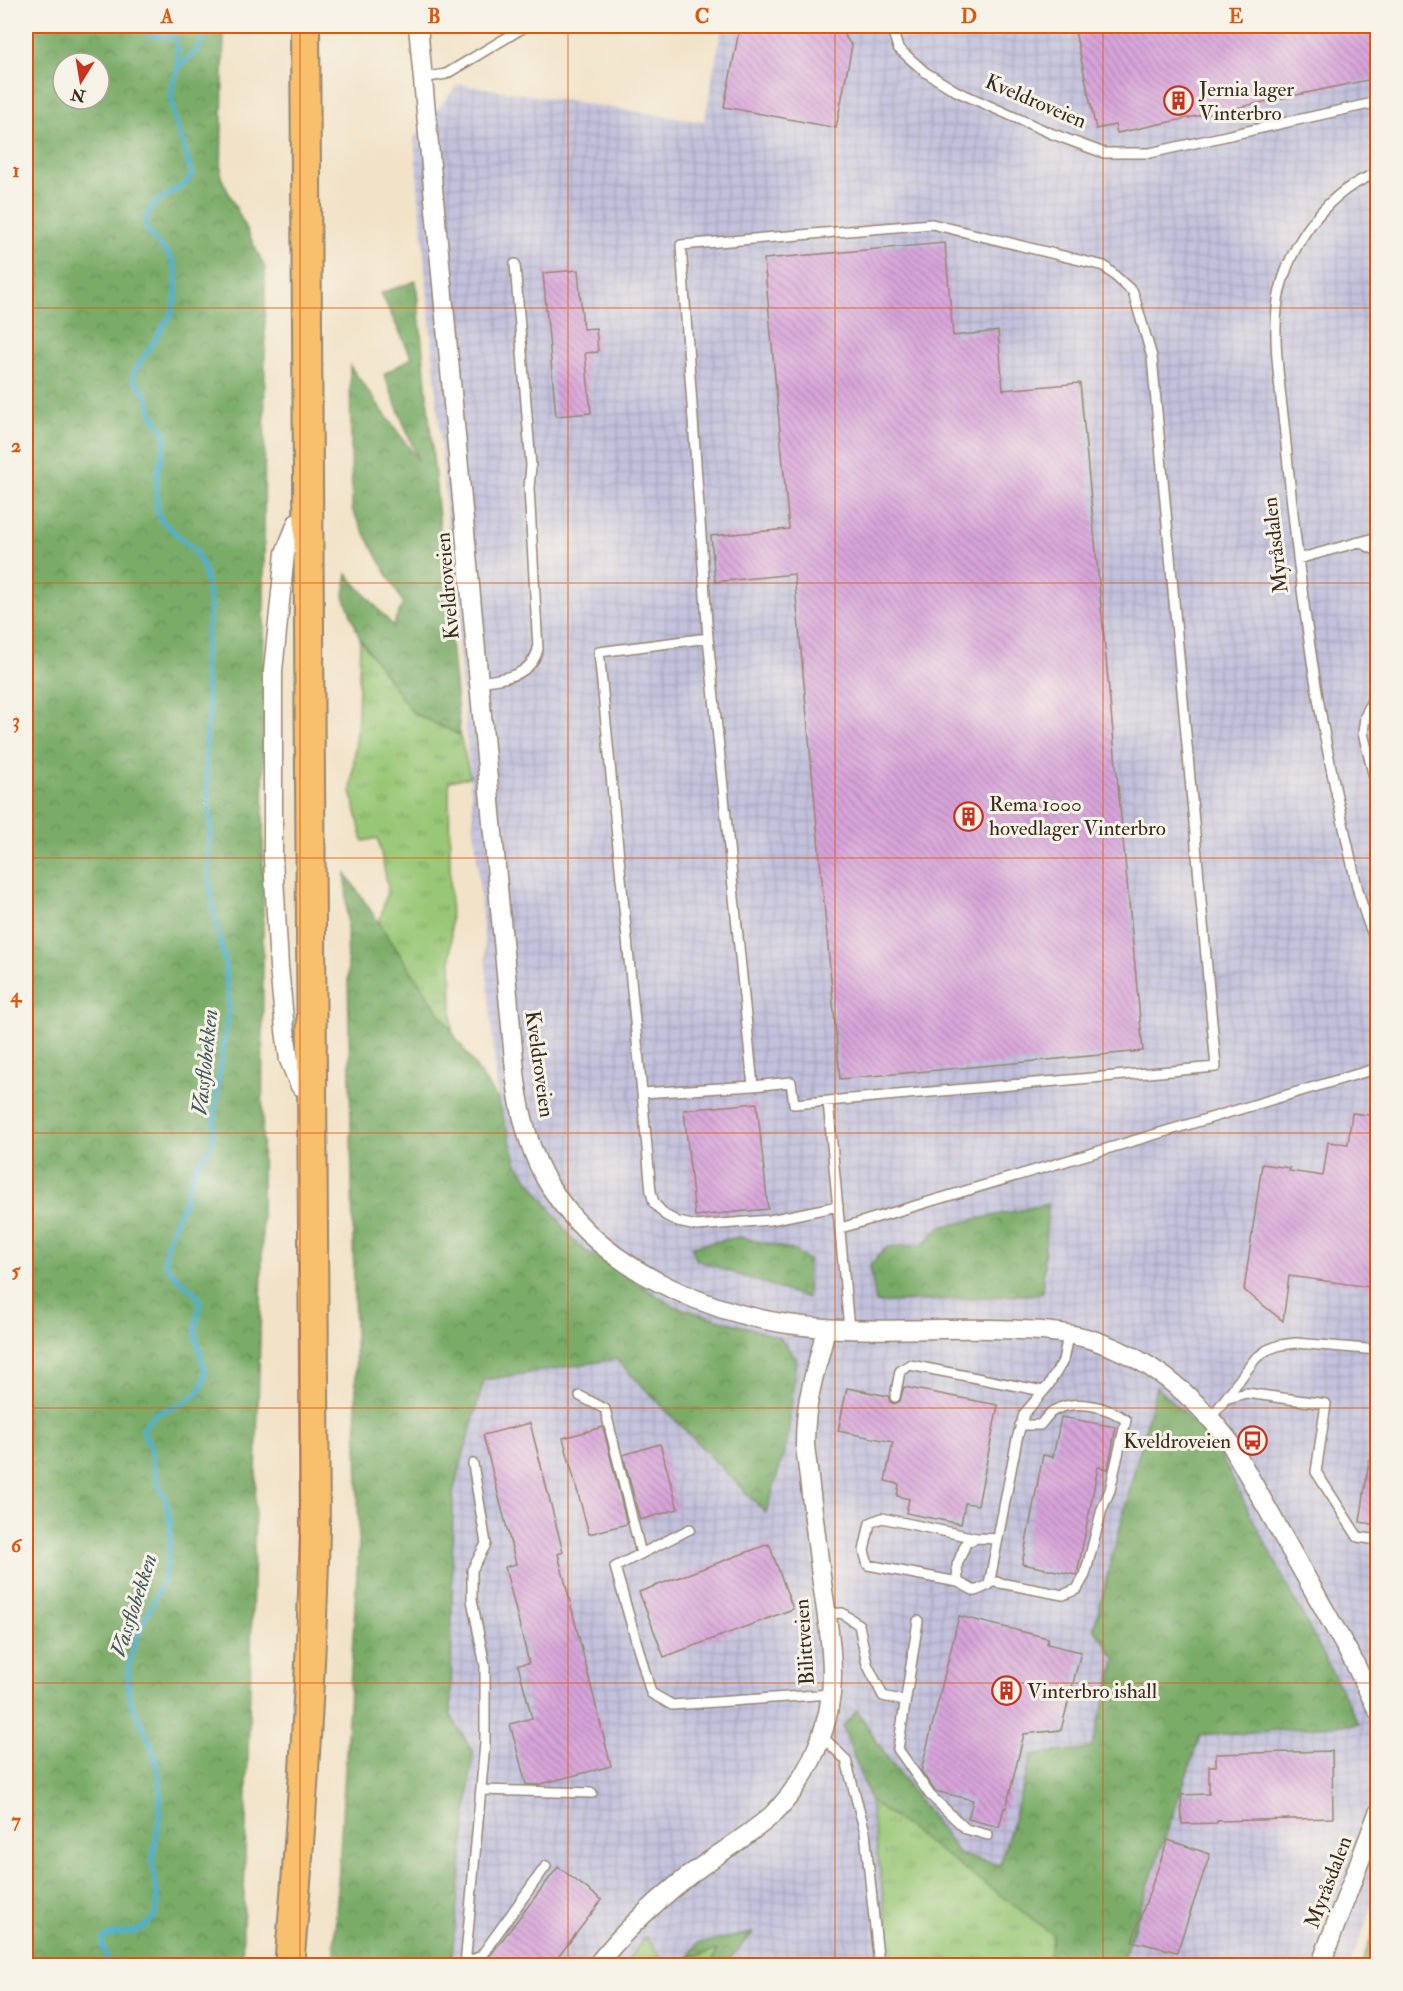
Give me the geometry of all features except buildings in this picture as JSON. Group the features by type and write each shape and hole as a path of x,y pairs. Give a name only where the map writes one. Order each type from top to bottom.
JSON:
{"highway":[{"path":"276,1965 294,1728 302,1532 292,26"},
{"path":"289,1965 307,1731 315,1531 305,26"}],"street":[{"name":"Kveldroveien","path":"418,26 516,1081 528,1139 546,1179 566,1209 600,1244 625,1263 694,1297 744,1315 825,1329 1020,1330 1068,1335 1095,1341 1144,1363 1194,1401 1229,1441 1354,1662 1377,1709"},
{"name":"Bilittveien","path":"596,1965 662,1897 770,1816 786,1801 811,1763 821,1735 831,1694 826,1614 805,1445 809,1394 824,1341 825,1329"},
{"name":"Myråsdalen","path":"1320,1965 1377,1814"}],"lane":[{"path":"423,78 446,74 526,26"},
{"name":"Kveldroveien","path":"891,26 898,48 925,72 956,91 1077,144 1104,153 1150,153 1377,102"},
{"name":"Myråsdalen","path":"1377,172 1342,193 1323,210 1308,229 1288,265 1280,291 1276,330 1298,558 1315,676 1333,779 1365,916 1377,945"},
{"path":"642,1093 753,1086 791,1082 794,1104 1216,1067 1152,357 1132,292 1104,266 932,224 681,245 708,638 753,1086"},
{"path":"478,682 500,680 519,674 532,663 538,649 529,488 531,466 515,264"},
{"path":"1298,558 1377,537"},
{"path":"1359,542 1377,551"},
{"path":"708,638 599,652 651,1192 654,1203 665,1215 678,1222 697,1226 770,1220 838,1206"},
{"path":"1377,686 1375,703 1365,717 1363,733 1377,793"},
{"path":"841,1228 1377,1068"},
{"path":"828,1101 849,1329"},
{"path":"998,1539 977,1538 882,1518 870,1523 864,1551 868,1565 958,1582 975,1591 989,1585 990,1581 1020,1425 1024,1414 1063,1361 1068,1335"},
{"path":"1211,1418 1255,1359 1267,1350 1280,1345 1296,1343 1377,1350"},
{"path":"895,1397 900,1371 910,1365 1043,1391"},
{"path":"1225,1399 1246,1393 1326,1404 1316,1472 1358,1537 1377,1540"},
{"path":"580,1396 605,1409 641,1554"},
{"path":"990,1581 1063,1595 1077,1589 1085,1575 1102,1509 1110,1490 1126,1420 1112,1410 1077,1404 1053,1411 1040,1425 1020,1425"},
{"path":"466,1965 485,1743 485,1666 472,1600 472,1570 486,1544 472,1464"},
{"path":"690,1529 615,1567 651,1693 672,1706 831,1694"},
{"path":"958,1582 957,1565 966,1543 977,1538"},
{"path":"826,1614 842,1613 860,1625 867,1664 883,1696 904,1701"},
{"path":"918,1621 898,1749 930,1795 966,1829 988,1835"},
{"path":"821,1735 846,1760 865,1832 879,1965"},
{"path":"481,1790 592,1793"},
{"path":"466,1965 481,1956 546,1866"}],"shaded area":[{"path":"722,26 1377,26 1378,1892 1350,1965 1121,1965 1200,1736 1358,1724 1116,1659 1092,1748 1032,1755 1000,1865 960,1855 886,1756 857,1710 843,1727 870,1800 893,1965 451,1965 473,1752 451,1716 453,1493 485,1380 616,1359 766,1513 778,1337 673,1306 577,1245 517,1164 498,1100 414,138 458,84 704,122"}],"green space":[{"path":"26,26 224,26 221,177 265,268 262,1266 242,1965 26,1965"},
{"path":"416,281 460,735 413,713 360,639 344,596 347,574 393,626 403,603 352,510 350,366 418,460 384,374 412,358 381,293"},
{"path":"360,639 413,713 460,735 470,777 449,781 452,1031 379,924 388,888 378,838 363,841 351,791 358,718"},
{"path":"346,874 498,1100 517,1164 577,1245 673,1306 779,1337 796,1358 788,1439 766,1513 616,1359 484,1380 453,1493 451,1716 473,1752 451,1965 333,1965 359,1541"},
{"path":"1048,1204 1042,1294 876,1303 870,1265 887,1247 923,1245 940,1227"},
{"path":"740,1237 793,1250 808,1260 807,1298 696,1260 692,1246"},
{"path":"1156,1387 1212,1440 1359,1724 1200,1736 1121,1965 1047,1965 1053,1934 870,1800 843,1727 857,1710 886,1756 960,1855 1000,1865 1032,1755 1092,1748 1116,1659 1094,1628"},
{"path":"870,1800 1055,1932 1049,1965 893,1965"},
{"path":"1377,1921 1377,1965 1361,1965"},
{"path":"753,1933 724,1965 711,1965 717,1950 690,1957 696,1944"},
{"path":"645,1937 666,1964 717,1950 711,1965 624,1966"}],"waterway":[{"path":"133,26 148,34 173,36 177,47 178,68"},
{"name":"Vassflobekken","path":"110,1966 102,1945 104,1938 144,1927 154,1916 158,1901 153,1861 160,1812 159,1775 150,1742 131,1702 128,1681 133,1649 159,1590 168,1560 170,1523 168,1508 157,1479 151,1449 143,1428 155,1414 184,1403 196,1395 203,1385 205,1372 195,1333 200,1302 196,1294 168,1269 165,1260 166,1247 184,1203 194,1169 212,1146 229,1008 225,963 213,909 208,871 211,831 205,755 209,710 204,667 210,605 207,585 203,566 194,550 161,520 157,509 157,474 165,443 165,433 152,414 148,399 134,381 133,374 172,313 176,284 175,267 167,253 150,235 146,221 152,207 183,185 192,174 173,113 171,92 178,68 197,51 207,26"}],"place":[{"name":"Jernia lager Vinterbro","path":"1178,101"},
{"name":"Rema 1000 hovedlager Vinterbro","path":"968,816"},
{"name":"Kveldroveien","path":"1252,1441"},
{"name":"Vinterbro ishall","path":"1006,1691"}]}
